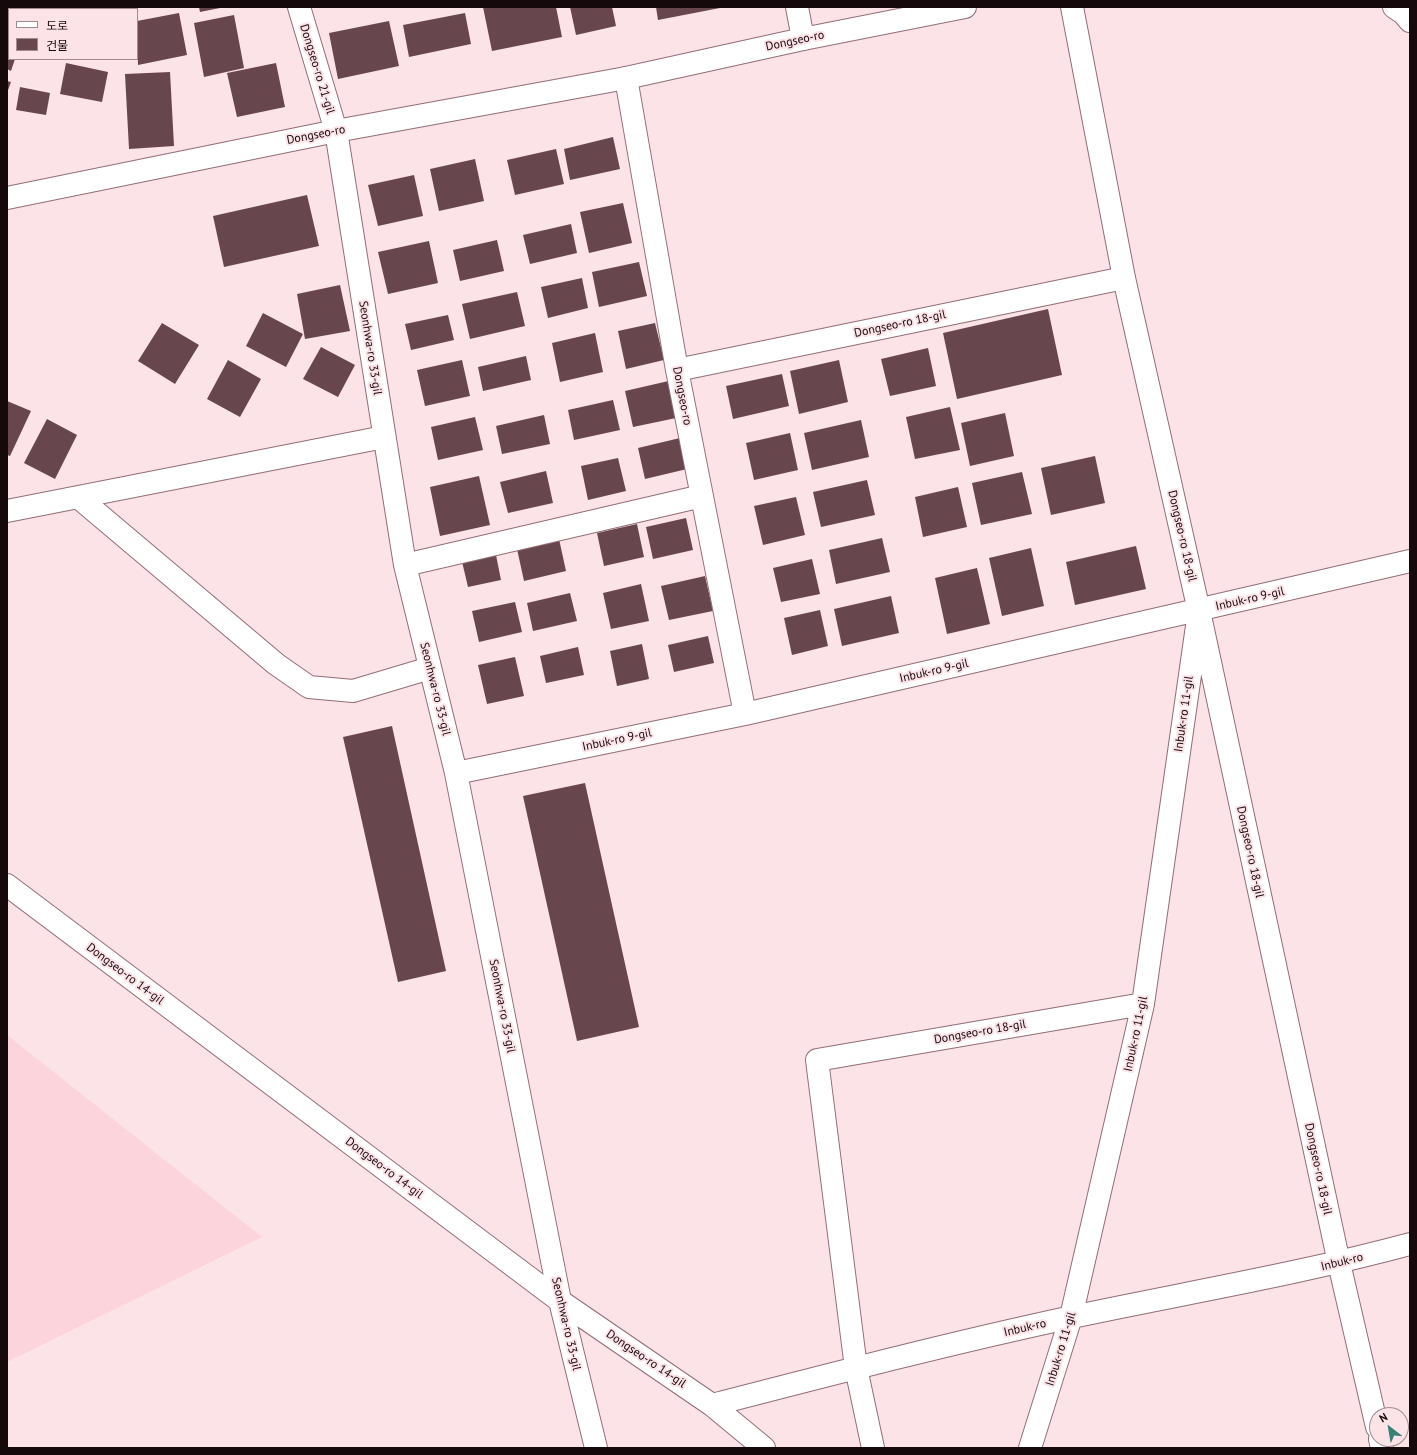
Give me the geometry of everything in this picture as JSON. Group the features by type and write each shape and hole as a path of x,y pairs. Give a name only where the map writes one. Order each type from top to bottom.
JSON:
{"street":[{"name":"Dongseo-ro 21-gil","path":"299,7 336,131"},
{"path":"797,7 803,39"},
{"name":"Dongseo-ro","path":"7,198 336,131 626,78 803,39 965,7"},
{"name":"Dongseo-ro 18-gil","path":"1072,7 1124,278 1199,611 1339,1263 1372,1407"},
{"path":"1394,7 1403,13 1410,21"},
{"name":"Dongseo-ro","path":"626,78 677,370 745,714"},
{"name":"Seonhwa-ro 33-gil","path":"336,131 405,565 456,773 560,1301 596,1448"},
{"name":"Dongseo-ro 18-gil","path":"677,370 1124,278"},
{"path":"7,511 384,437"},
{"path":"405,565 702,496"},
{"path":"78,497 276,664 309,687 353,691 430,668"},
{"name":"Inbuk-ro 9-gil","path":"456,773 745,714 1410,562"},
{"name":"Inbuk-ro 11-gil","path":"1030,1448 1071,1317 1143,1004 1199,611"},
{"name":"Dongseo-ro 14-gil","path":"7,885 560,1301 712,1405 764,1448"},
{"name":"Dongseo-ro 18-gil","path":"856,1368 817,1060 1143,1004"},
{"name":"Inbuk-ro","path":"712,1405 856,1368 1071,1317 1339,1263 1410,1244"},
{"path":"856,1368 873,1448"}],"shaded area":[{"path":"7,1035 262,1237 7,1362"}],"building":[{"path":"7,7 45,7 44,8"},
{"path":"110,7 112,8 60,8"},
{"path":"199,7 220,7 220,8 200,12"},
{"path":"483,7 556,7 562,37 492,51"},
{"path":"570,7 612,7 616,26 576,35"},
{"path":"656,7 720,7 720,8 658,20"},
{"path":"179,13 187,55 138,65 138,21"},
{"path":"465,13 471,44 409,57 403,25"},
{"path":"234,15 244,68 204,77 194,23"},
{"path":"389,21 399,66 338,79 329,33"},
{"path":"7,33 8,60 15,60 11,71 7,69"},
{"path":"66,63 108,72 102,102 60,94"},
{"path":"276,63 285,107 237,117 227,73"},
{"path":"170,72 174,146 129,149 125,74"},
{"path":"7,81 11,82 7,93"},
{"path":"20,87 50,93 46,115 16,110"},
{"path":"613,137 620,169 570,180 564,149"},
{"path":"556,149 564,184 515,195 507,160"},
{"path":"475,159 484,201 439,211 430,169"},
{"path":"414,175 423,216 378,226 368,185"},
{"path":"307,195 319,246 224,267 213,216"},
{"path":"623,203 632,243 589,253 580,212"},
{"path":"571,224 577,253 530,264 523,235"},
{"path":"497,240 504,271 460,281 453,250"},
{"path":"429,241 438,283 388,294 378,252"},
{"path":"639,262 647,296 599,307 592,272"},
{"path":"582,278 588,308 548,318 541,287"},
{"path":"340,285 350,331 305,339 297,294"},
{"path":"517,292 525,326 470,339 462,304"},
{"path":"1048,309 1062,375 957,399 943,333"},
{"path":"263,313 303,334 286,367 246,346"},
{"path":"448,315 454,340 411,350 405,324"},
{"path":"162,323 199,345 175,384 138,361"},
{"path":"655,323 664,360 626,369 618,331"},
{"path":"595,333 603,372 560,382 552,343"},
{"path":"321,347 355,365 338,397 303,379"},
{"path":"928,348 936,386 890,396 881,359"},
{"path":"526,356 531,380 483,391 478,367"},
{"path":"228,360 261,379 240,417 207,399"},
{"path":"462,360 470,396 425,406 417,370"},
{"path":"839,360 848,402 799,414 790,371"},
{"path":"782,374 789,406 733,419 726,386"},
{"path":"673,380 681,417 633,427 625,391"},
{"path":"613,400 620,430 574,440 568,410"},
{"path":"7,401 31,411 10,456 7,455"},
{"path":"950,407 960,450 915,459 906,417"},
{"path":"1005,413 1014,456 970,466 961,423"},
{"path":"544,415 550,444 502,454 496,426"},
{"path":"475,417 483,450 438,460 431,427"},
{"path":"47,419 77,435 55,479 24,463"},
{"path":"861,420 869,457 812,470 804,433"},
{"path":"790,433 798,470 754,480 746,443"},
{"path":"680,438 687,469 645,479 638,448"},
{"path":"1095,456 1105,503 1051,515 1041,468"},
{"path":"618,458 626,491 588,500 581,466"},
{"path":"546,471 553,503 508,513 500,482"},
{"path":"1022,472 1032,514 981,525 972,483"},
{"path":"479,476 490,525 440,536 430,487"},
{"path":"867,480 875,515 821,527 813,492"},
{"path":"958,487 967,527 923,537 915,497"},
{"path":"796,497 805,535 763,545 754,506"},
{"path":"686,518 693,550 653,559 646,527"},
{"path":"637,524 644,557 604,566 597,533"},
{"path":"882,538 890,572 836,584 829,550"},
{"path":"559,539 566,571 524,581 517,549"},
{"path":"494,545 501,580 468,587 460,553"},
{"path":"1136,546 1146,589 1075,605 1066,562"},
{"path":"1031,548 1044,606 1002,616 989,558"},
{"path":"812,559 820,594 781,602 773,568"},
{"path":"977,568 990,624 947,634 935,578"},
{"path":"705,576 713,611 669,620 661,586"},
{"path":"641,584 649,621 611,629 603,593"},
{"path":"570,593 577,621 533,631 527,603"},
{"path":"891,596 899,633 842,646 834,609"},
{"path":"515,602 522,632 479,642 472,611"},
{"path":"820,610 828,646 792,655 784,618"},
{"path":"708,636 714,663 674,672 668,645"},
{"path":"642,644 649,679 617,686 610,651"},
{"path":"578,647 584,675 546,683 540,656"},
{"path":"515,657 524,696 487,704 478,665"},
{"path":"392,726 446,971 398,982 343,737"},
{"path":"585,783 639,1027 577,1041 523,796"}]}
